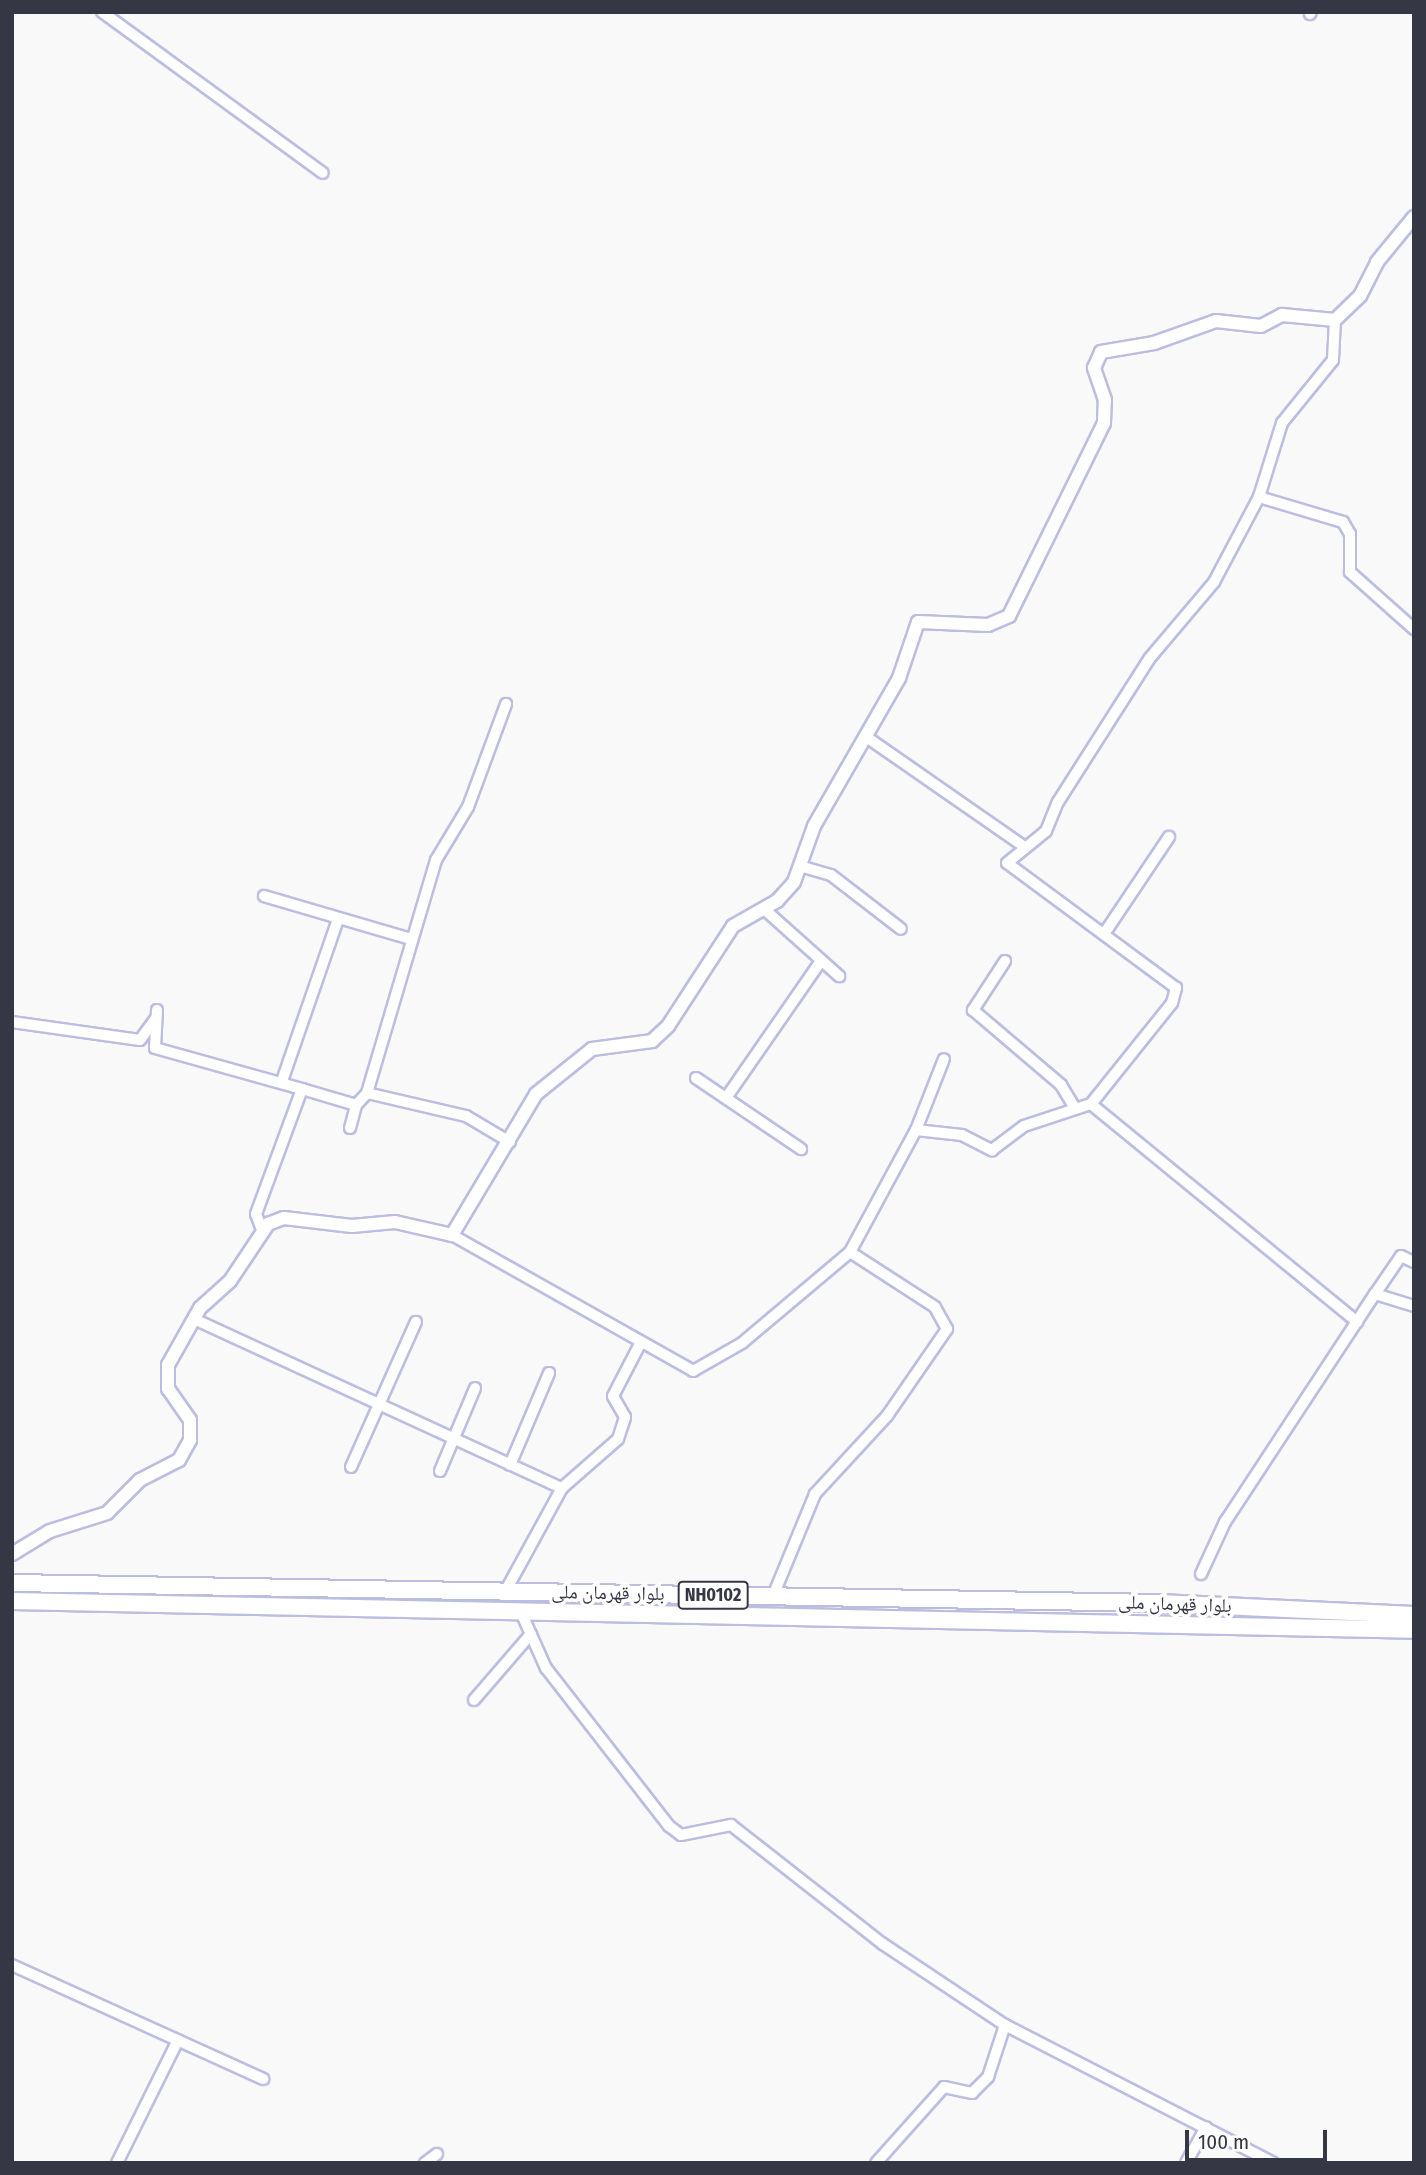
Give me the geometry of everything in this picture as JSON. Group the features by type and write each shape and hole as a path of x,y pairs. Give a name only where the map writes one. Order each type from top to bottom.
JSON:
{"highway":[{"name":"بلوار قهرمان ملی","path":"12,1583 773,1596 1414,1615"},
{"name":"بلوار قهرمان ملی","path":"12,1601 1414,1630"}],"street":[{"path":"102,12 323,173"},
{"path":"916,1130 962,1135 992,1150 1024,1126 1091,1104 1176,992 1104,934 1007,863 1023,846 1046,831 1058,802 1149,659 1194,613 1259,497 1282,423 1333,360 1335,320 1360,296 1377,262 1412,225"},
{"path":"452,1234 510,1142 536,1094 592,1049 652,1041 696,992 733,926 764,909 803,867 814,827 899,678 918,622 999,623 1021,596 1104,423 1094,368 1101,352 1154,344 1216,321 1261,326 1282,315 1335,320"},
{"path":"1259,497 1343,522 1350,534 1350,572 1414,629"},
{"path":"351,1128 356,1105 367,1093 436,860 468,807 506,704"},
{"path":"865,736 1023,846"},
{"path":"1104,934 1169,837"},
{"path":"803,867 831,875 901,929"},
{"path":"264,896 337,922 411,939"},
{"path":"764,909 839,976"},
{"path":"282,1081 337,922"},
{"path":"726,1098 820,961"},
{"path":"1005,961 973,1010 1061,1085 1075,1108"},
{"path":"12,1022 140,1040 156,1014 155,1048 282,1081 356,1105"},
{"path":"12,1554 50,1531 107,1513 140,1480 179,1460 190,1440 190,1420 164,1377 194,1319 230,1281 262,1230 284,1218 352,1226 395,1222 452,1234 535,1276 640,1344 693,1371 743,1343 850,1252 916,1130 944,1059"},
{"path":"696,1079 802,1149"},
{"path":"262,1230 256,1214 302,1089"},
{"path":"367,1093 466,1116 510,1142"},
{"path":"1091,1104 1357,1322"},
{"path":"773,1596 815,1493 887,1416 947,1329 935,1307 850,1252"},
{"path":"1201,1574 1225,1522 1375,1294 1401,1256 1414,1262"},
{"path":"1375,1294 1414,1306"},
{"path":"194,1319 454,1441 562,1488"},
{"path":"351,1467 377,1403 416,1322"},
{"path":"505,1592 562,1488 618,1439 625,1417 613,1396 640,1344"},
{"path":"510,1465 549,1374"},
{"path":"440,1471 475,1388"},
{"path":"520,1610 546,1668 669,1826 681,1835 731,1825 883,1944 1005,2025 1274,2163"},
{"path":"474,1700 531,1634"},
{"path":"12,1965 263,2079"},
{"path":"876,2163 944,2087 969,2094 980,2085 1000,2053 1005,2025"},
{"path":"117,2163 178,2040"},
{"path":"1186,2163 1206,2127"},
{"path":"425,2163 437,2154"}]}
